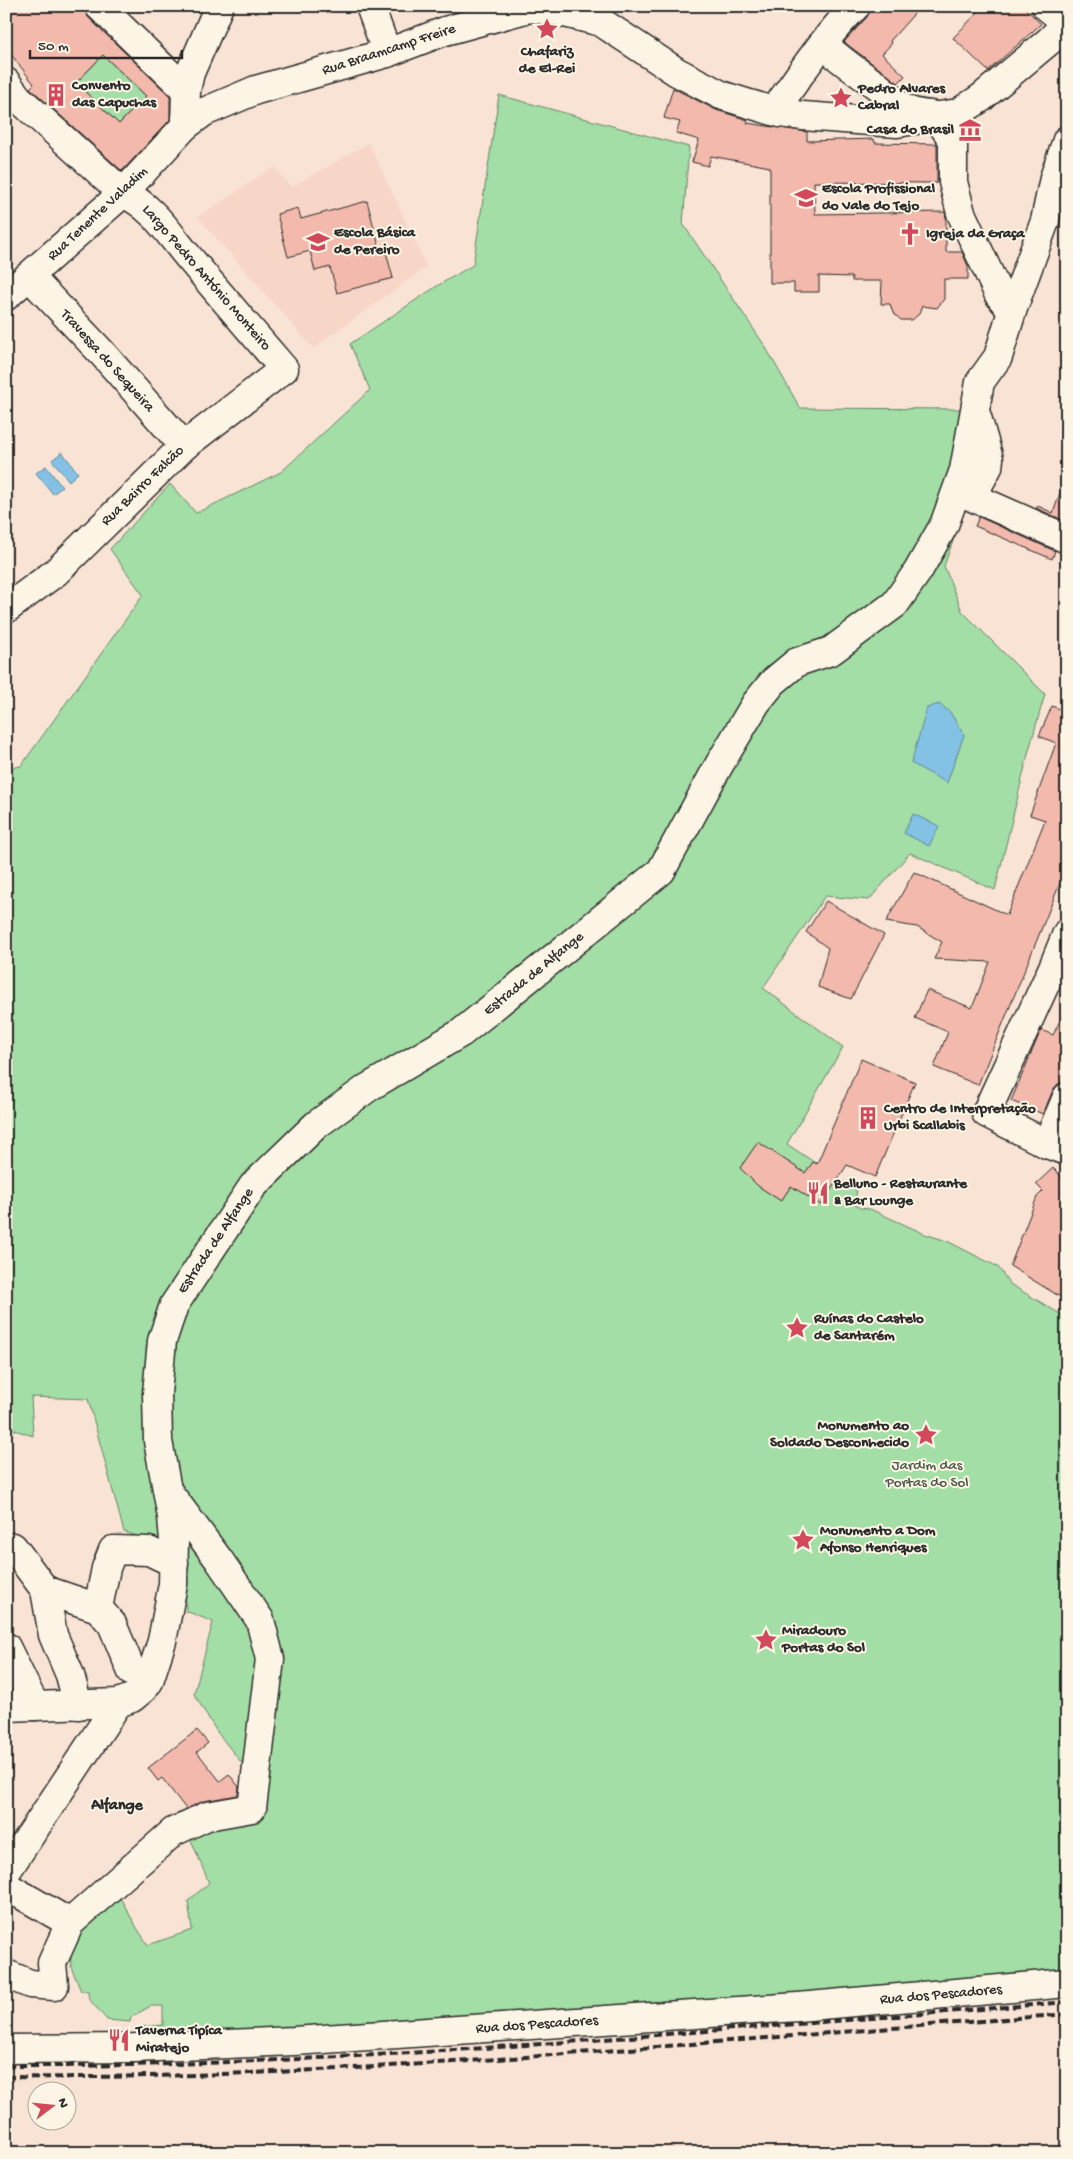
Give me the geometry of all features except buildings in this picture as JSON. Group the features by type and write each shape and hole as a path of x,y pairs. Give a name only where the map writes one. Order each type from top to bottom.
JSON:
{"street":[{"path":"99,6 186,90"},
{"path":"185,126 186,90 190,73 219,6"},
{"path":"370,6 387,53"},
{"path":"1046,6 1067,23"},
{"name":"Rua Braamcamp Freire","path":"185,126 204,112 256,90 387,53 445,31 530,8 602,14 699,84 721,95 774,111 803,116 897,123 958,112 981,98 1049,42 1067,23"},
{"path":"774,111 823,44 843,11"},
{"path":"823,44 858,74 877,86 896,104 913,113 936,116 953,140 953,182 961,213 1000,295 1012,311"},
{"name":"Largo Pedro António Monteiro","path":"6,82 18,98 123,193 141,202 158,218 187,256 284,369"},
{"name":"Rua Tenente Valadim","path":"6,296 30,277 123,193 185,126"},
{"name":"Estrada de Alfange","path":"6,1707 118,1703 132,1698 143,1690 148,1682 162,1641 173,1584 174,1563 172,1517 158,1441 157,1403 162,1341 174,1305 253,1186 316,1125 369,1087 461,1033 661,871 719,765 756,703 772,682 797,662 831,651 861,631 895,604 918,571 944,525 964,470 980,382 998,357 1012,311 1045,221 1054,178 1067,140"},
{"name":"Travessa do Sequeira","path":"30,277 102,352 184,446"},
{"name":"Rua Bairro Falcão","path":"6,609 56,572 184,446 284,369"},
{"path":"976,410 989,459 988,467 972,497 1067,539"},
{"path":"1067,933 1060,969 986,1113 1057,1147 1067,1097"},
{"path":"6,1974 30,1984 54,1986 52,1963 70,1924 174,1832 207,1816 252,1808 270,1659 260,1620 165,1486"},
{"path":"15,1545 45,1590 53,1635 70,1674 78,1705"},
{"path":"98,1608 106,1568 113,1550 148,1551 174,1563"},
{"path":"45,1590 98,1608 112,1624 132,1672 148,1682"},
{"path":"6,1647 35,1706"},
{"path":"6,1872 118,1703"},
{"path":"6,1886 70,1924"},
{"name":"Rua dos Pescadores","path":"6,2049 135,2048 313,2039 798,2007 1067,1983"}],"shaded area":[{"name":"Escola Básica de Pereiro","path":"369,143 427,267 313,348 198,217 274,167 291,187"}],"green space":[{"path":"103,55 146,96 119,124 76,83"},
{"name":"Jardim das Portas do Sol","path":"499,95 689,147 683,224 765,346 800,408 963,409 1000,456 963,513 944,566 962,611 1045,694 1029,750 995,890 910,853 869,900 825,896 763,988 843,1047 787,1144 857,1191 854,1204 860,1208 870,1209 925,1234 947,1241 998,1267 1010,1284 1067,1318 1067,1979 141,2044 140,2027 163,2025 163,2006 151,2006 131,2017 130,2022 107,2020 89,1999 88,1991 81,1991 71,1967 70,1937 117,1892 148,1945 192,1930 188,1901 209,1883 189,1835 245,1820 256,1781 217,1732 194,1694 213,1622 186,1611 185,1576 154,1541 124,1532 88,1399 31,1397 33,1436 6,1427 6,769 21,766 143,595 110,549 170,484 196,513 281,472 370,390 350,344 437,286 473,265","holes":["927,708 953,718 964,735"]}],"water":[{"path":"62,452 78,473 69,481 52,460"},
{"path":"46,466 62,487 53,494 36,473"},
{"path":"939,704 950,712 964,735 947,783 911,763 927,708"},
{"path":"913,814 939,826 929,846 904,833"}],"railway":[{"path":"6,2066 172,2064 337,2057 584,2041 1067,2002"},
{"path":"6,2077 172,2076 337,2069 584,2053 1067,2014"}],"place":[{"name":"Chafariz de El-Rei","path":"547,29"},
{"name":"Convento das Capuchas","path":"56,95"},
{"name":"Pedro Alvares Cabral","path":"841,98"},
{"name":"Casa do Brasil","path":"970,130"},
{"name":"Escola Profissional do Vale do Tejo","path":"806,198"},
{"name":"Igreja da Graça","path":"910,234"},
{"name":"Escola Básica de Pereiro","path":"318,242"},
{"name":"Centro de Interpretação Urbi Scallabis","path":"868,1118"},
{"name":"Belluno - Restaurante & Bar Lounge","path":"818,1193"},
{"name":"Ruínas do Castelo de Santarém","path":"797,1328"},
{"name":"Monumento ao Soldado Desconhecido","path":"926,1435"},
{"name":"Monumento a Dom Afonso Henriques","path":"803,1540"},
{"name":"Miradouro Portas do Sol","path":"766,1640"},
{"name":"Taverna Tipíca Miratejo","path":"119,2040"}],"district":[{"name":"Alfange","path":"117,1806"}]}
